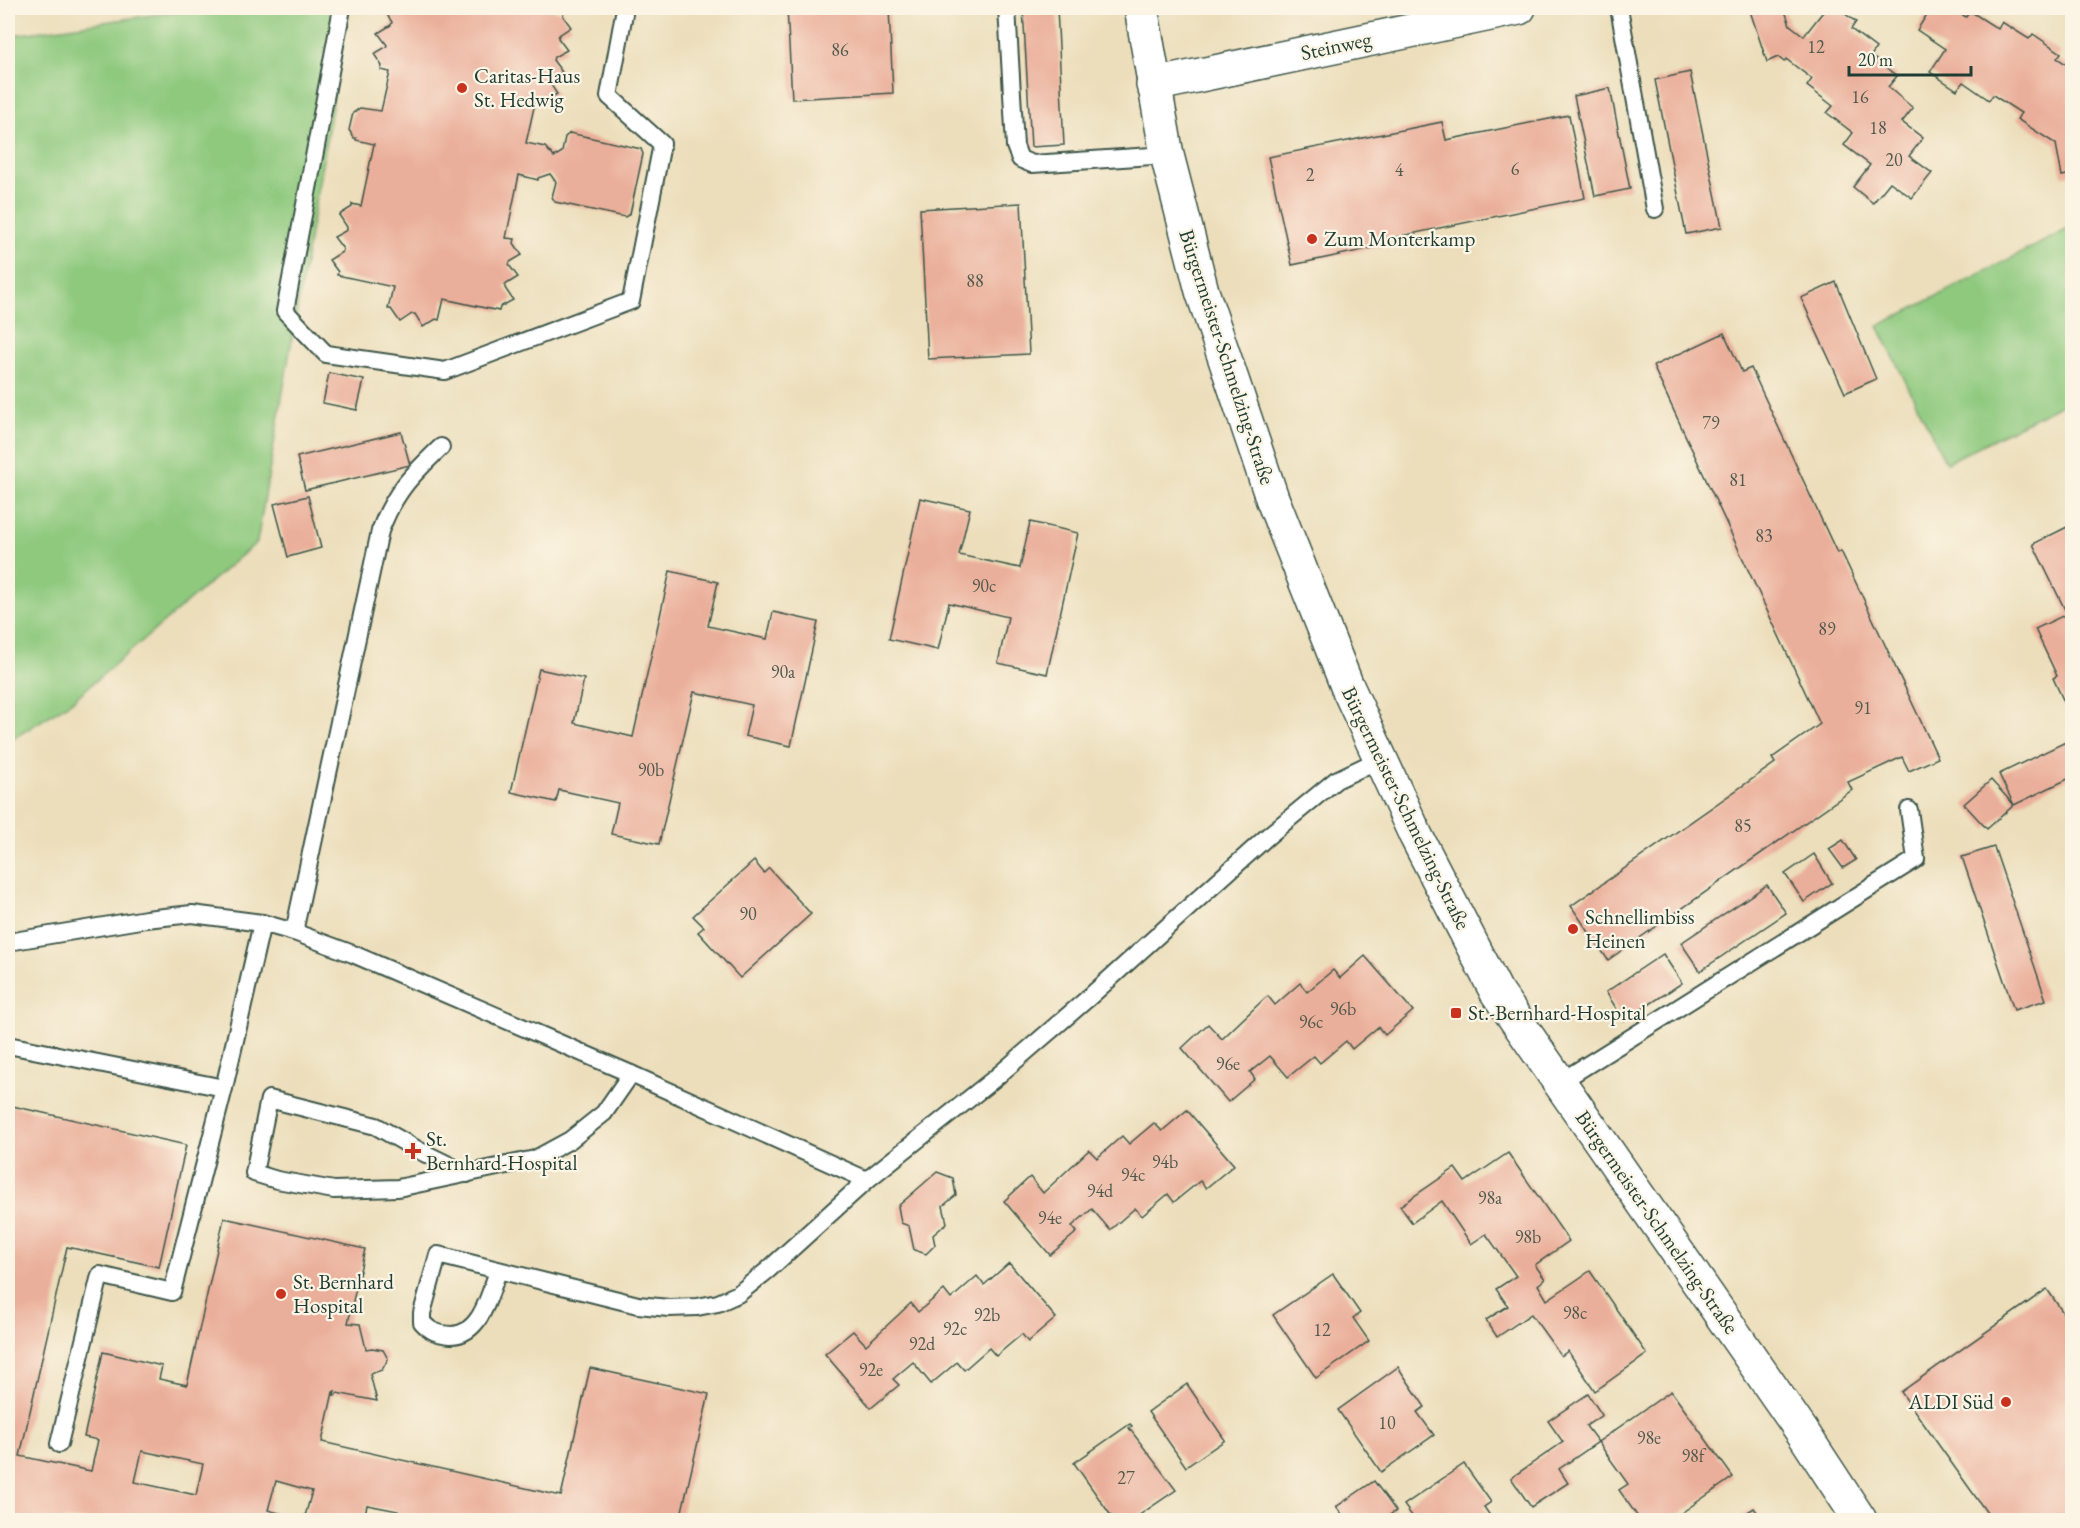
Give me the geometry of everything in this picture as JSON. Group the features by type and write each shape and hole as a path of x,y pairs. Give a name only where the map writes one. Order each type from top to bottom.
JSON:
{"street":[{"name":"Bürgermeister-Schmelzing-Straße","path":"1141,8 1167,155 1202,291 1272,498 1347,686 1430,865 1496,991 1803,1433 1860,1521"},
{"name":"Steinweg","path":"1153,85 1519,8"}],"lane":[{"path":"342,8 285,311 326,354 445,371 631,301 662,144 609,96 625,8"},
{"path":"1007,8 1015,146 1020,159 1032,164 1167,155"},
{"path":"1619,8 1655,209"},
{"path":"294,932 380,531 400,488 441,447"},
{"path":"498,1271 484,1310 472,1327 458,1335 441,1335 430,1331 422,1322 422,1313 438,1255 638,1305 669,1308 697,1307 718,1303 738,1294 768,1270 867,1180 1061,1021 1268,836 1336,780 1380,759"},
{"path":"1560,1082 1916,859 1909,810"},
{"path":"8,942 146,919 192,914 262,923 353,954 631,1074 867,1180"},
{"path":"59,1444 100,1275 172,1292 224,1088 262,923"},
{"path":"8,1045 224,1088"},
{"path":"466,1174 376,1126 269,1099 254,1173 277,1180 334,1190 398,1188 466,1174 535,1159 570,1140 604,1113 631,1074"}],"green space":[{"path":"201,8 349,8 257,542 71,702 8,742 8,36"},
{"path":"2072,227 2072,399 1946,463 1878,326"}],"building":[{"path":"388,8 541,8 564,12 563,16 571,27 558,38 567,50 554,57 553,60 562,72 549,80 557,94 544,102 544,105 535,103 526,143 545,147 554,157 562,152 565,137 570,133 641,149 643,154 630,214 625,217 555,202 552,197 556,182 550,174 538,180 519,175 506,238 515,239 514,243 522,255 509,265 518,277 505,285 513,300 500,307 499,311 444,299 439,320 436,319 423,327 415,314 412,314 400,322 391,309 388,309 393,287 337,275 338,272 329,260 343,249 334,237 347,230 339,215 352,207 352,204 361,206 374,144 356,140 349,130 353,113 360,108 381,111 390,72 381,70 382,66 374,54 387,45 378,33 391,25 392,22 384,10"},
{"path":"787,8 889,8 893,93 792,99"},
{"path":"1023,8 1057,8 1064,145 1031,147"},
{"path":"1749,8 1784,8 1790,25 1804,36 1826,8 1837,8 1856,22 1851,29 1876,48 1871,56 1897,76 1888,87 1913,108 1902,122 1923,138 1909,156 1932,173 1912,198 1890,182 1873,203 1853,187 1870,165 1844,145 1853,133 1827,113 1833,106 1807,86 1812,79 1786,59 1784,62 1778,57 1767,62"},
{"path":"1931,8 1951,8 1966,17 1970,11 1998,29 2002,22 2029,39 2033,34 2061,53 2057,58 2072,68 2072,94 2068,100 2072,103 2072,174 2062,176 2056,144 2017,119 2021,113 1993,95 1989,100 1963,82 1957,90 1930,72 1945,49 1917,30"},
{"path":"1690,72 1722,227 1686,234 1655,80"},
{"path":"1610,88 1630,189 1595,196 1574,96"},
{"path":"1569,115 1585,198 1386,239 1387,245 1292,265 1268,157 1442,122 1446,140"},
{"path":"1021,203 1029,354 928,359 920,209"},
{"path":"1836,282 1876,379 1845,393 1801,298"},
{"path":"1724,333 1742,372 1751,368 1837,553 1841,551 1938,758 1909,771 1902,757 1848,782 1852,790 1608,960 1571,906 1775,763 1772,758 1820,724 1653,366"},
{"path":"329,373 364,380 357,410 323,403"},
{"path":"401,432 410,465 305,490 297,457"},
{"path":"308,496 321,548 288,557 274,504"},
{"path":"920,498 970,509 959,555 1020,568 1030,522 1078,533 1047,674 998,663 1008,617 949,603 938,650 889,639"},
{"path":"2072,521 2072,719 2053,678 2057,676 2035,629 2067,614 2033,544 2071,525"},
{"path":"670,571 718,582 708,626 767,639 773,612 818,622 791,746 745,736 752,705 694,692 659,844 611,834 618,803 559,790 556,802 511,792 539,669 584,679 574,723 633,737"},
{"path":"2072,739 2072,777 2014,805 1999,774"},
{"path":"1991,780 2014,805 1987,829 1964,804"},
{"path":"1843,840 1856,860 1843,868 1829,849"},
{"path":"1994,847 2046,1000 2014,1010 1962,857"},
{"path":"1814,854 1832,883 1804,902 1785,874"},
{"path":"754,861 764,873 769,868 811,914 740,978 698,932 704,927 693,916"},
{"path":"1767,885 1786,913 1700,971 1681,943"},
{"path":"1663,954 1682,983 1624,1021 1606,992"},
{"path":"1365,956 1413,1011 1385,1035 1378,1027 1352,1049 1346,1041 1320,1063 1314,1056 1288,1077 1270,1056 1250,1072 1255,1079 1228,1102 1182,1048 1208,1024 1222,1039 1268,996 1275,1005 1300,983 1307,992 1333,970 1340,978"},
{"name":"St. Bernhard Hospital","path":"8,1105 186,1145 159,1267 67,1247 20,1456 91,1471 98,1440 84,1437 103,1352 162,1366 159,1379 187,1385 224,1218 365,1249 348,1323 360,1324 366,1349 383,1350 388,1359 382,1370 370,1374 377,1401 337,1393 334,1395 335,1391 333,1392 322,1442 561,1496 590,1368 709,1394 680,1520 396,1520 398,1511 367,1505 364,1520 304,1520 8,1520","holes":["142,1451 203,1464 196,1495 135,1482","276,1481 312,1491 304,1520 268,1510"]},
{"path":"1187,1110 1234,1165 1206,1188 1200,1181 1174,1202 1168,1194 1142,1216 1135,1208 1110,1230 1092,1209 1072,1226 1077,1232 1050,1255 1004,1201 1030,1177 1043,1193 1089,1150 1097,1158 1122,1136 1129,1144 1154,1123 1162,1131"},
{"path":"1508,1153 1569,1241 1535,1265 1545,1279 1538,1285 1547,1300 1590,1271 1647,1354 1595,1391 1568,1351 1561,1356 1531,1314 1497,1337 1486,1320 1508,1306 1496,1289 1516,1276 1486,1234 1471,1244 1442,1201 1412,1223 1400,1206 1455,1168 1465,1182"},
{"path":"937,1172 953,1178 956,1195 943,1206 947,1223 933,1235 935,1245 926,1254 914,1250 909,1226 901,1223 898,1206"},
{"path":"1009,1263 1056,1318 1028,1342 1022,1334 996,1356 989,1348 964,1370 957,1362 931,1384 913,1362 893,1379 899,1385 871,1408 825,1354 853,1331 866,1345 911,1303 918,1312 944,1290 951,1299 977,1276 984,1285"},
{"path":"1333,1274 1360,1313 1353,1318 1369,1341 1316,1378 1273,1315"},
{"name":"ALDI Süd","path":"2047,1289 2072,1326 2072,1520 1992,1520 1901,1392"},
{"path":"1398,1367 1425,1407 1417,1412 1434,1435 1381,1472 1338,1410"},
{"path":"1187,1384 1225,1440 1186,1467 1148,1412"},
{"path":"1671,1391 1733,1477 1677,1516 1681,1520 1640,1520 1619,1490 1628,1484 1598,1442"},
{"path":"1588,1394 1602,1415 1586,1426 1598,1442 1559,1469 1568,1483 1531,1507 1511,1478 1563,1442 1548,1421"},
{"path":"1130,1424 1132,1426 1129,1428 1176,1490 1132,1520 1114,1520 1074,1463"},
{"path":"1464,1464 1491,1502 1484,1507 1493,1520 1415,1520 1404,1505"},
{"path":"1374,1481 1396,1511 1382,1520 1346,1520 1336,1507"},
{"path":"1754,1508 1763,1520 1735,1520"}],"place":[{"name":"Caritas-Haus St. Hedwig","path":"462,88"},
{"name":"Zum Monterkamp","path":"1312,239"},
{"name":"Schnellimbiss Heinen","path":"1573,929"},
{"name":"St.-Bernhard-Hospital","path":"1456,1013"},
{"name":"St. Bernhard-Hospital","path":"413,1151"},
{"name":"St. Bernhard Hospital","path":"281,1294"},
{"name":"ALDI Süd","path":"2006,1402"}]}
